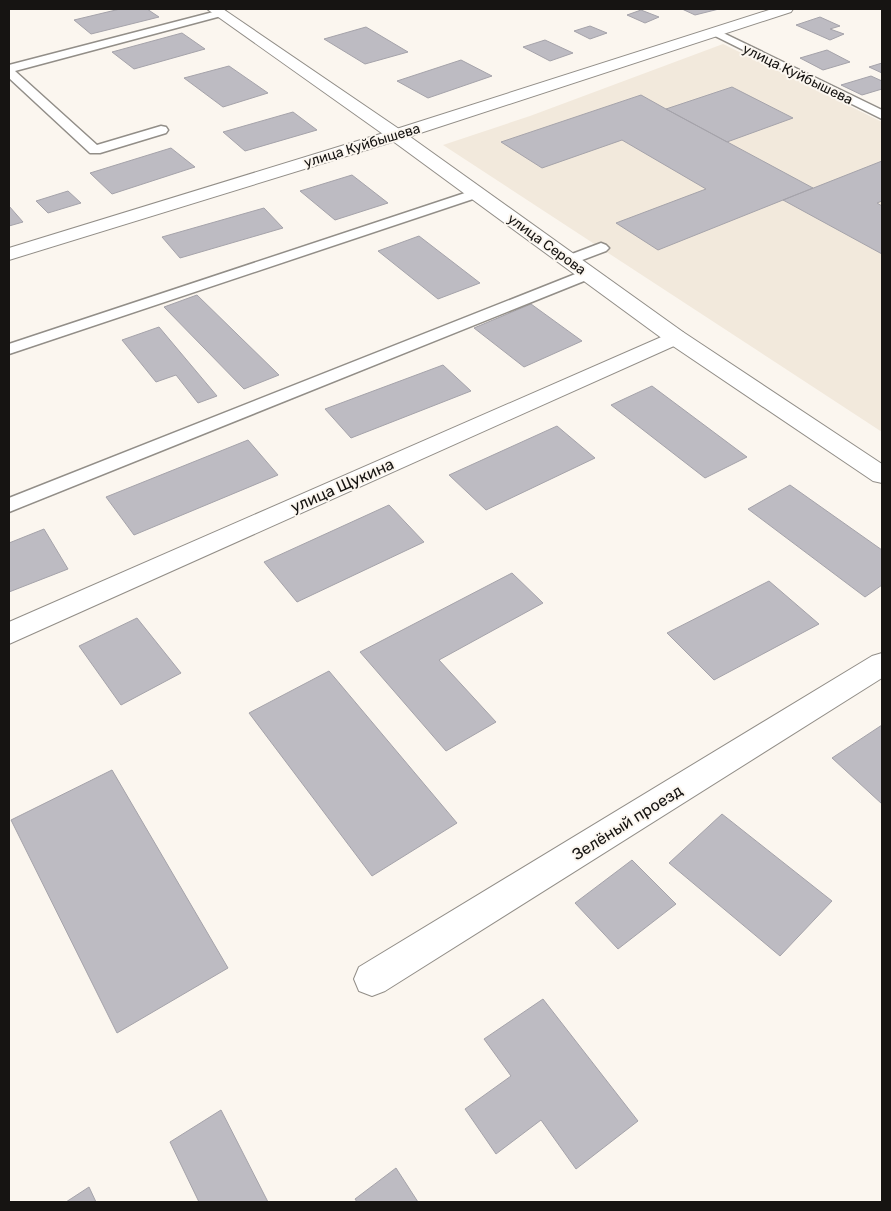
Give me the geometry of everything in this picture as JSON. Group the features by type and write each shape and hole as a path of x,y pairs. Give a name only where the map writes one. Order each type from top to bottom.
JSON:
{"street":[{"name":"улица Куйбышева","path":"9,254 396,135 786,9"},
{"name":"улица Серова","path":"217,11 396,135 675,337 882,475"},
{"name":"улица Щукина","path":"9,634 675,337"},
{"name":"Зелёный проезд","path":"372,979 882,664"}],"lane":[{"path":"9,70 217,11"},
{"name":"улица Куйбышева","path":"715,32 882,115"},
{"path":"9,70 95,150 161,130"},
{"path":"9,349 477,194"},
{"path":"569,260 601,248"},
{"path":"9,505 588,274"}],"shaded area":[{"path":"723,44 882,122 882,432 443,145 530,116"}],"building":[{"path":"120,9 147,9 159,17 91,34 74,20"},
{"path":"682,9 719,9 695,15"},
{"path":"641,10 659,17 645,23 627,15"},
{"path":"820,17 840,26 830,29 844,34 830,40 796,25"},
{"path":"590,26 607,33 590,39 574,31"},
{"path":"366,27 408,52 365,64 324,39"},
{"path":"182,33 205,49 134,69 112,52"},
{"path":"545,40 573,53 550,61 523,47"},
{"path":"827,50 850,62 823,70 800,58"},
{"path":"461,60 492,76 428,98 397,81"},
{"path":"882,63 882,73 869,67"},
{"path":"229,66 268,93 223,107 184,78"},
{"path":"871,76 882,81 882,89 862,95 841,85"},
{"path":"732,87 793,118 727,142 666,109"},
{"path":"641,95 813,188 658,250 616,223 706,189 622,140 542,168 501,142"},
{"path":"293,112 317,130 245,151 223,132"},
{"path":"171,148 195,167 112,194 90,173"},
{"path":"882,161 882,201 877,203 882,206 882,254 783,200"},
{"path":"352,175 388,203 335,220 300,191"},
{"path":"68,191 81,203 48,213 36,201"},
{"path":"9,206 23,222 9,226"},
{"path":"264,208 283,228 180,258 162,237"},
{"path":"419,236 480,283 438,299 378,251"},
{"path":"197,295 279,375 244,389 164,307"},
{"path":"531,304 582,341 524,367 474,328"},
{"path":"159,327 217,396 198,403 176,375 156,382 122,340"},
{"path":"443,365 471,391 351,438 325,409"},
{"path":"652,386 747,457 705,478 611,405"},
{"path":"557,426 595,458 486,510 449,475"},
{"path":"248,440 278,475 134,535 106,497"},
{"path":"790,485 882,550 882,585 865,597 748,509"},
{"path":"389,505 424,542 297,602 264,562"},
{"path":"44,529 68,569 9,592 9,543"},
{"path":"512,573 543,603 439,660 496,722 446,751 360,652"},
{"path":"769,581 819,624 714,680 667,633"},
{"path":"137,618 181,673 121,705 79,646"},
{"path":"329,671 457,823 372,876 249,713"},
{"path":"882,725 882,804 832,758"},
{"path":"112,770 228,968 117,1033 11,820"},
{"path":"722,814 832,901 780,956 669,863"},
{"path":"632,860 676,904 618,949 575,903"},
{"path":"543,999 638,1121 576,1169 541,1120 496,1154 465,1109 511,1076 484,1039"},
{"path":"221,1110 268,1202 199,1202 170,1142"},
{"path":"396,1168 418,1202 357,1202 355,1199"},
{"path":"89,1187 96,1202 66,1202"}]}
